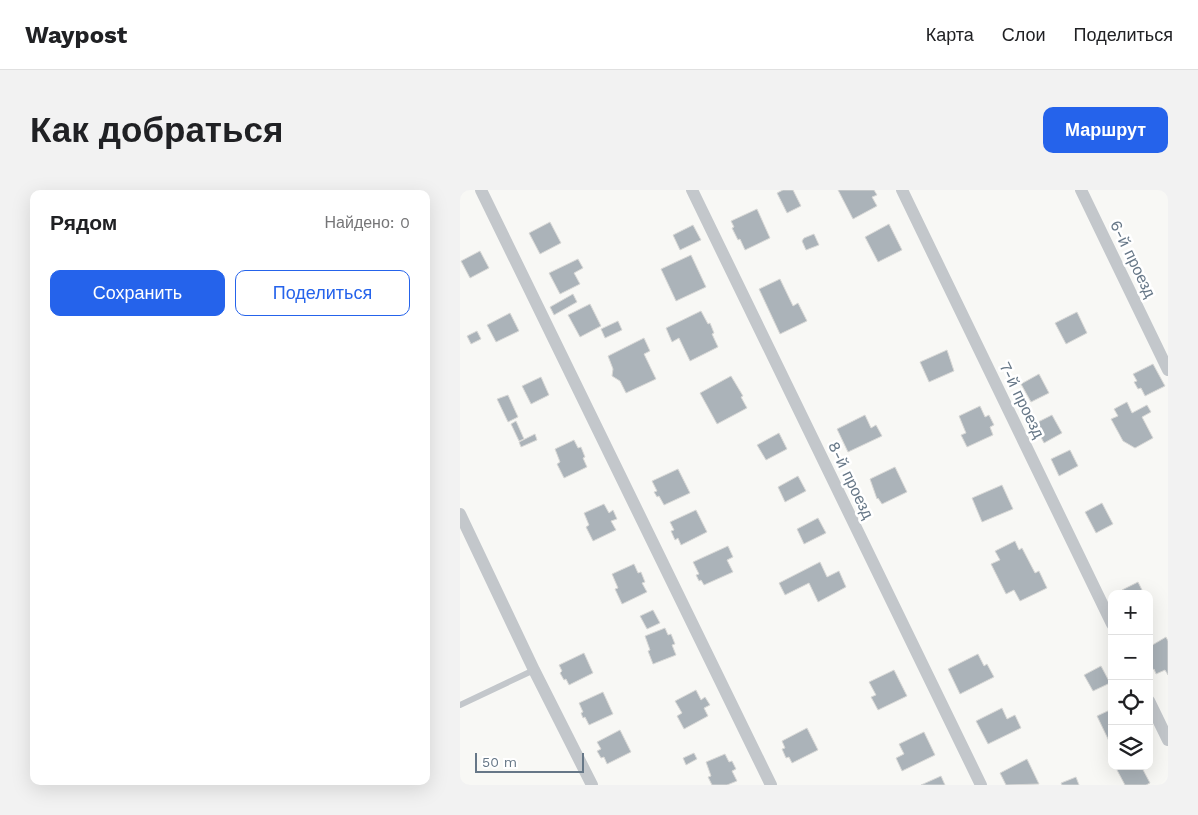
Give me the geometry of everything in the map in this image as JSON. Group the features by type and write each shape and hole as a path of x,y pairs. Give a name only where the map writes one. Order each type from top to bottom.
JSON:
{"street":[{"path":"481,190 771,785"},
{"name":"8-й проезд","path":"692,190 981,785"},
{"name":"7-й проезд","path":"902,190 1108,616"},
{"name":"6-й проезд","path":"1081,190 1168,370"},
{"path":"461,520 592,785"},
{"path":"1153,710 1168,740"}],"lane":[{"path":"460,705 534,670"}],"building":[{"path":"783,190 793,190 801,206 787,213 777,193"},
{"path":"838,190 874,190 877,195 872,197 877,206 853,219"},
{"path":"757,209 770,238 745,250 732,228 734,227 731,221"},
{"path":"550,222 561,243 540,254 529,233"},
{"path":"889,224 902,250 878,262 865,237"},
{"path":"693,225 701,240 680,250 673,235"},
{"path":"814,234 819,245 806,250 802,241 804,238"},
{"path":"480,251 489,268 470,278 461,261"},
{"path":"691,255 706,287 676,301 661,269"},
{"path":"578,259 583,268 574,273 580,284 560,294 549,273"},
{"path":"780,279 793,306 798,303 807,321 780,334 759,289"},
{"path":"573,294 577,302 554,315 550,307"},
{"path":"590,304 601,326 580,337 568,315"},
{"path":"701,311 708,324 710,323 714,333 712,334 718,347 690,361 679,338 672,342 666,328"},
{"path":"1077,312 1087,333 1066,344 1055,323"},
{"path":"510,313 519,331 496,342 487,325"},
{"path":"618,321 622,330 605,338 601,329"},
{"path":"477,331 481,339 471,344 467,336"},
{"path":"644,338 650,351 644,354 656,379 626,393 620,381 612,376 613,369 608,356"},
{"path":"947,350 954,371 929,382 920,362"},
{"path":"1153,364 1165,386 1145,396 1141,388 1138,389 1134,382 1137,381 1133,374"},
{"path":"1039,374 1049,393 1031,402 1021,384"},
{"path":"731,376 743,396 741,397 747,408 717,424 700,393"},
{"path":"541,377 549,395 531,404 522,386"},
{"path":"508,395 518,417 508,422 497,399"},
{"path":"1127,402 1132,413 1147,405 1151,412 1142,417 1153,438 1135,448 1123,441 1111,419 1118,416 1114,409"},
{"path":"980,406 985,417 989,415 994,425 990,427 993,435 967,447 961,435 966,433 959,416"},
{"path":"865,415 871,428 876,425 882,436 848,452 837,429"},
{"path":"1052,415 1062,433 1044,443 1034,424"},
{"path":"516,421 524,439 519,441 511,424"},
{"path":"779,433 787,449 766,460 757,445"},
{"path":"535,434 537,440 521,447 519,442"},
{"path":"574,440 578,448 581,447 587,467 564,478 557,464 560,462 555,449"},
{"path":"1070,450 1078,466 1059,476 1051,459"},
{"path":"895,467 907,492 882,504 877,499 870,479"},
{"path":"678,469 690,493 664,505 659,496 657,497 654,492 657,491 652,481"},
{"path":"798,476 806,491 785,502 778,487"},
{"path":"1002,485 1013,509 982,522 972,498"},
{"path":"1102,503 1113,524 1096,533 1085,512"},
{"path":"604,504 609,513 613,510 617,519 611,521 616,530 593,541 586,527 589,525 584,513"},
{"path":"696,510 707,532 681,545 678,538 675,540 671,531 674,530 670,522"},
{"path":"818,518 826,533 804,544 797,529"},
{"path":"1015,541 1019,550 1022,548 1035,573 1039,571 1047,588 1020,601 1014,590 1006,594 991,564 1000,560 995,551"},
{"path":"728,546 733,557 727,560 733,572 704,585 696,575 699,574 693,562"},
{"path":"820,562 827,577 839,571 846,587 818,602 809,583 785,595 779,583"},
{"path":"634,564 638,573 641,572 645,582 642,583 647,592 622,604 615,589 618,588 612,574"},
{"path":"1138,582 1142,590 1122,590"},
{"path":"653,610 660,623 647,629 640,616"},
{"path":"665,628 668,635 671,634 675,644 672,645 676,655 653,664 645,636"},
{"path":"1166,637 1168,641 1168,675 1165,670 1156,674 1153,670 1153,645"},
{"path":"584,653 593,673 569,685 560,673 562,671 559,665"},
{"path":"978,654 984,666 987,664 994,677 960,694 948,669"},
{"path":"1101,666 1108,679 1108,684 1093,691 1084,675"},
{"path":"894,670 907,696 878,710 871,697 876,695 869,682"},
{"path":"696,690 701,700 705,697 710,705 704,708 708,716 684,729 677,716 682,713 675,701"},
{"path":"603,692 613,714 589,725 585,717 583,718 581,713 583,712 579,703"},
{"path":"1002,708 1007,719 1015,715 1021,728 988,744 976,721"},
{"path":"1108,711 1108,739 1097,716"},
{"path":"807,728 818,750 792,763 789,757 786,758 782,749 785,748 782,741"},
{"path":"620,730 631,752 607,764 604,757 601,758 597,751 601,749 597,742"},
{"path":"924,732 935,755 902,771 896,758 904,754 899,744"},
{"path":"694,753 697,759 686,765 683,758"},
{"path":"725,754 729,762 732,761 736,769 732,771 737,781 727,785 712,785 708,777 711,776 706,762"},
{"path":"1027,759 1039,784 1006,785 1000,773"},
{"path":"1117,770 1143,770 1150,783 1146,785 1125,785"},
{"path":"941,776 945,785 921,785"},
{"path":"1076,777 1079,785 1062,785 1061,783"}]}
